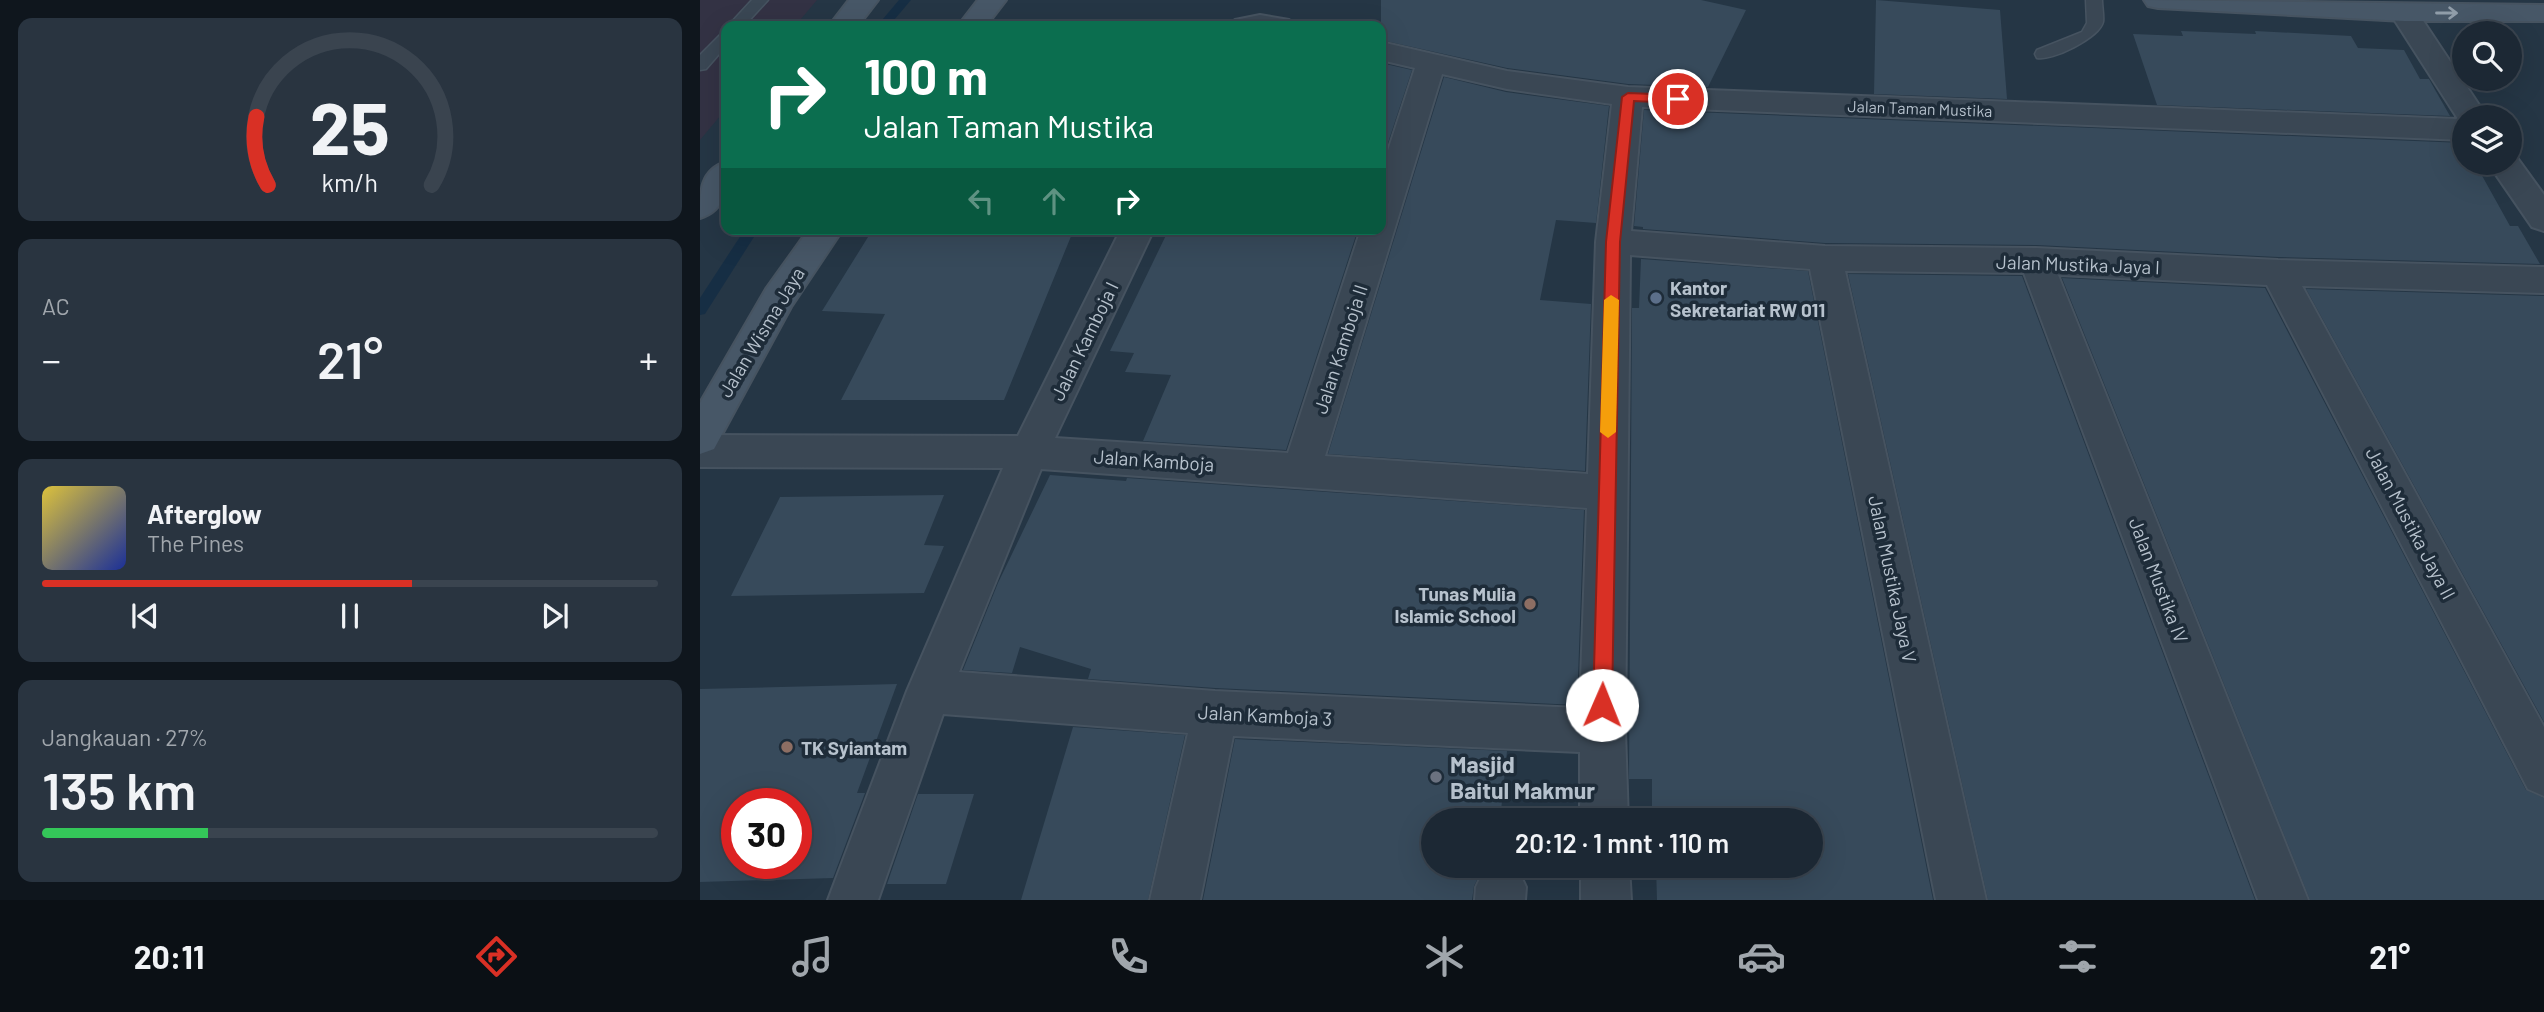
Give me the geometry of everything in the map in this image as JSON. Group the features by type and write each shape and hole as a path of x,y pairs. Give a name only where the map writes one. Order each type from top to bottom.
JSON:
{"street":[{"path":"847,21 864,0"},
{"path":"976,21 992,0"},
{"path":"2168,0 2404,13 2544,13"},
{"path":"2404,13 2464,105"},
{"name":"Jalan Taman Mustika","path":"1386,52 1507,80 1628,97 2452,130"},
{"path":"1386,205 1431,64"},
{"path":"1604,808 1602,731 1613,242 1628,97"},
{"path":"2513,175 2541,210"},
{"path":"700,206 721,179"},
{"name":"Jalan Wisma Jaya","path":"700,438 778,298 823,235"},
{"name":"Jalan Kamboja I","path":"1029,452 1135,235"},
{"name":"Jalan Kamboja II","path":"1302,470 1376,235"},
{"name":"Jalan Mustika Jaya I","path":"1613,242 1825,258 2036,261 2278,273 2544,280"},
{"name":"Jalan Mustika Jaya V","path":"1825,258 1961,900"},
{"name":"Jalan Mustika IV","path":"2036,261 2283,900"},
{"name":"Jalan Mustika Jaya II","path":"2278,273 2544,772"},
{"name":"Jalan Kamboja","path":"700,451 1029,452 1606,492"},
{"path":"853,900 929,691 1029,452"},
{"name":"Jalan Kamboja 3","path":"929,691 1215,713 1602,731"},
{"path":"1175,900 1215,713"},
{"path":"1605,878 1606,900"}],"lane":[{"path":"741,21 760,0"},
{"path":"2043,54 2087,35 2095,23 2094,0"},
{"path":"700,65 721,42"}],"shaded area":[{"path":"700,0 817,0 799,21 721,21 721,115 700,140"}],"building":[{"path":"1381,0 1701,0 1746,10 1708,87 1628,84 1507,68 1386,41 1386,21 1381,21"},
{"path":"1876,0 2000,10 2007,99 1874,94"},
{"path":"2181,31 2256,34 2255,31 2351,36 2358,48 2404,50 2420,79 2429,79 2450,116 2157,105 2133,34 2183,36"},
{"path":"1386,64 1412,70 1386,149"},
{"path":"1444,77 1506,92 1609,106 1596,223 1556,220 1540,300 1591,304 1585,471 1328,454"},
{"path":"1644,110 2452,143 2452,175 2482,175 2510,226 2518,226 2540,264 2278,257 2036,245 1825,243 1643,229 1634,226"},
{"path":"869,235 1072,235 1004,400 841,400 885,314 822,311"},
{"path":"1166,235 1356,235 1286,450 1143,441 1171,375 1125,372 1134,353 1110,351"},
{"path":"1641,259 1808,271 1933,900 1657,900 1656,878 1823,878 1823,808 1652,808 1652,779 1629,779 1632,308 1639,308"},
{"path":"1848,274 2022,276 2255,900 1988,900"},
{"path":"2062,278 2265,288 2526,790 2544,798 2544,900 2310,900"},
{"path":"2306,289 2544,296 2544,722"},
{"path":"1050,475 1584,510 1577,705 1215,688 1088,679 1091,669 1020,647 1012,673 963,670 998,583"},
{"path":"944,495 924,545 944,546 924,593 731,596 780,497"},
{"name":"TK Syiantam","path":"897,684 857,793 865,793 833,878 812,879 812,788 721,788 721,879 800,879 700,882 700,689"},
{"path":"1073,727 1185,735 1148,900 1021,900"},
{"path":"1235,739 1507,751 1501,808 1421,808 1421,878 1478,878 1472,900 1203,900"},
{"path":"918,794 974,794 946,884 887,884"}],"waterway":[{"path":"887,21 905,0"},
{"path":"700,310 748,235"}],"slow traffic":[{"path":"1608,432 1611,300"}],"place":[{"name":"Kantor Sekretariat RW 011","path":"1656,298"},
{"name":"Tunas Mulia Islamic School","path":"1530,604"},
{"name":"TK Syiantam","path":"787,747"},
{"name":"Masjid Baitul Makmur","path":"1436,777"}],"route":[{"path":"1602,705 1613,242 1628,97 1678,99"}]}
